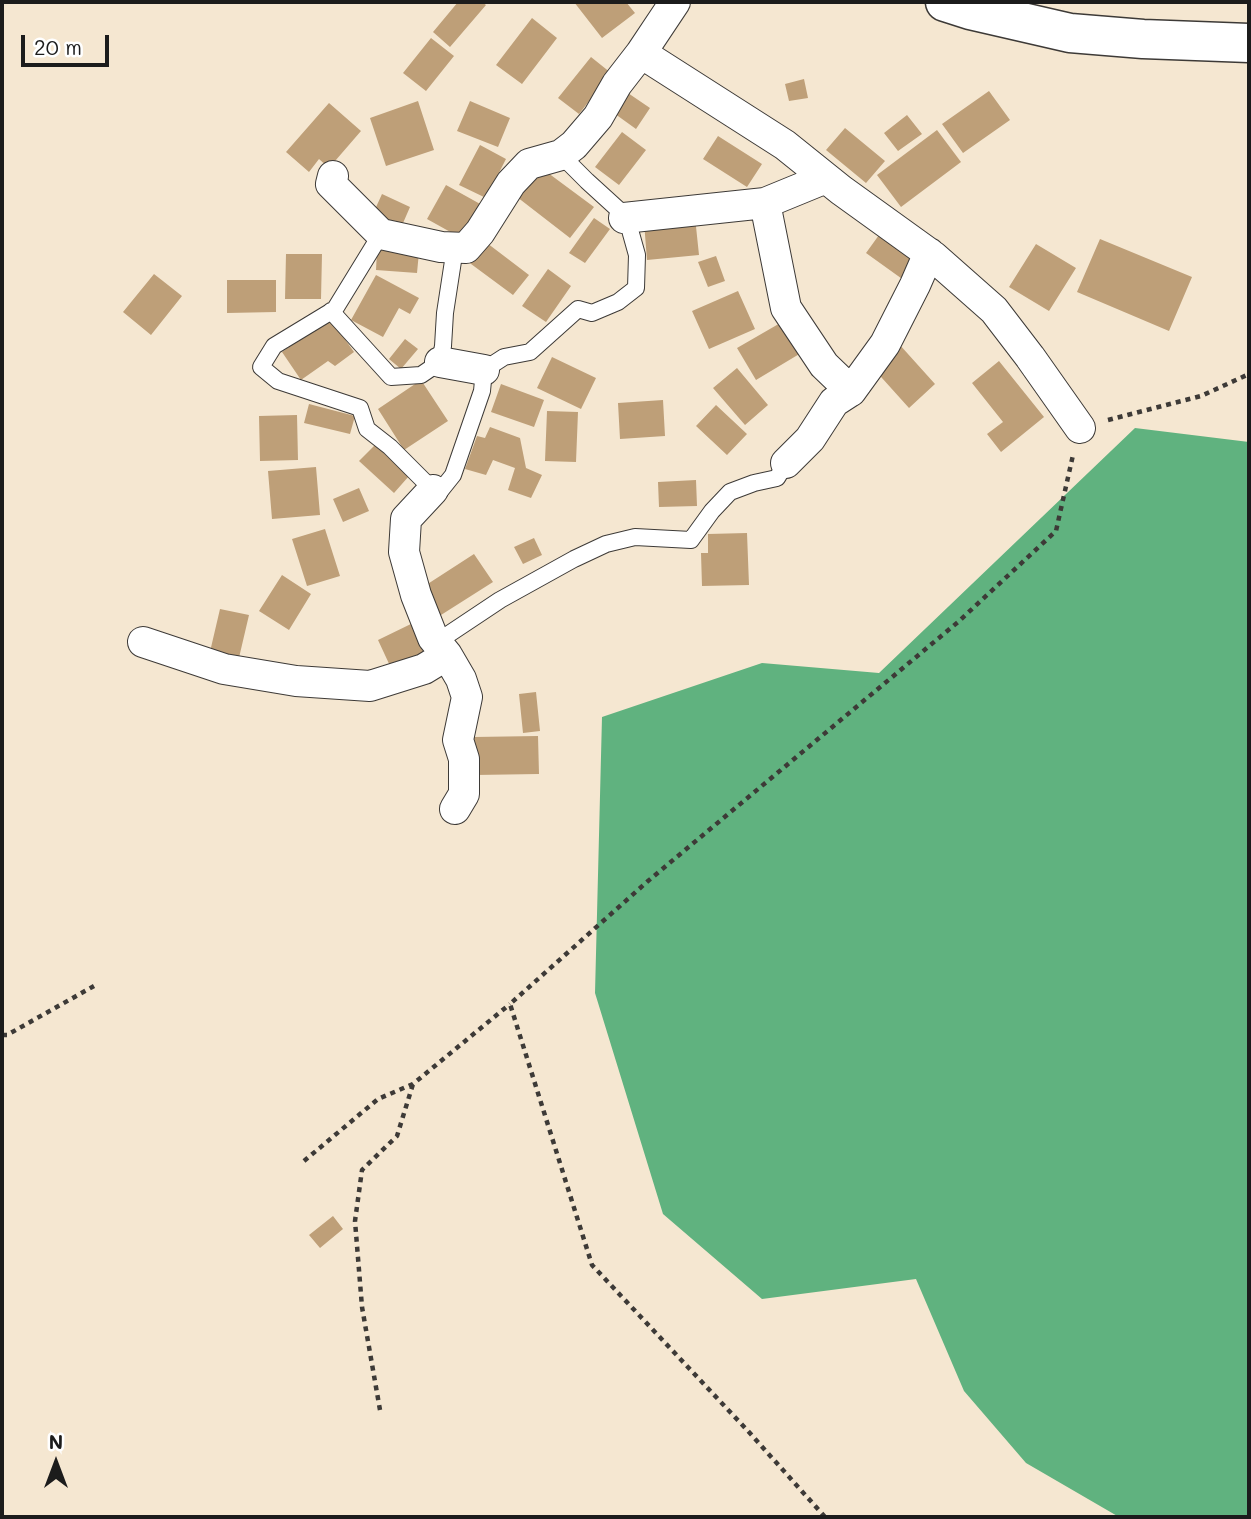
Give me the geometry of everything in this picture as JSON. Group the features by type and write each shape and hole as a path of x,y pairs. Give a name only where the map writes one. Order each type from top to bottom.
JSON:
{"street":[{"path":"945,2 1070,33 1157,40 1249,43"},
{"path":"333,176 331,184 381,234 441,247 466,248 480,232 511,183 528,164 561,155 574,145 598,117 617,84 674,3"},
{"path":"641,53 785,145 929,253 994,310 1080,428"},
{"path":"624,218 765,203 826,178"},
{"path":"765,203 786,307 824,365 851,391"},
{"path":"786,463 810,439 834,402 851,391 885,344 929,253"},
{"path":"440,362 484,370"},
{"path":"433,490 406,519 404,552 416,595 433,638 461,679 467,697 458,740 464,760 464,794 456,809"},
{"path":"143,642 224,669 296,681 370,686 424,669 442,649"}],"lane":[{"path":"381,234 335,309 274,346 261,367 278,380 359,408 367,429 390,447 433,490 441,490 453,475 482,391 484,370 504,357 530,352 578,309 592,313 618,302 636,288 636,255 630,230 621,212 561,155"},
{"path":"331,312 391,377 421,375 440,362 455,248"},
{"path":"442,649 500,600 606,544 635,537 691,540 730,492 777,478 786,463"}],"path":[{"path":"304,1161 378,1099 413,1084 510,1004 648,881 958,622 1056,531 1080,428 1200,396 1249,374"},
{"path":"2,1035 8,1035 94,986"},
{"path":"510,1004 592,1265 825,1517"},
{"path":"380,1410 362,1307 355,1221 362,1170 397,1136 413,1084"}],"green space":[{"path":"1135,428 1249,442 1249,1517 1119,1517 1026,1463 964,1391 916,1279 762,1299 663,1214 595,993 602,717 762,663 879,673"}],"building":[{"path":"458,2 482,2 486,5 450,47 433,32"},
{"path":"574,2 626,2 635,13 602,38"},
{"path":"532,18 557,38 522,84 496,65"},
{"path":"431,38 454,56 426,91 403,73"},
{"path":"591,57 611,73 579,114 558,98"},
{"path":"804,79 808,98 789,101 785,84"},
{"path":"625,91 650,108 636,129 611,111"},
{"path":"989,91 1010,120 963,153 942,124"},
{"path":"418,101 434,150 386,166 370,118"},
{"path":"470,101 510,118 498,147 457,131"},
{"path":"329,103 361,131 329,168 319,159 309,172 286,152"},
{"path":"907,115 922,134 898,151 884,133"},
{"path":"845,128 885,161 866,183 826,150"},
{"path":"937,130 961,162 901,207 877,175"},
{"path":"622,132 646,150 619,185 595,167"},
{"path":"718,136 762,164 747,187 703,159"},
{"path":"480,145 506,159 486,198 459,185"},
{"path":"540,167 594,207 570,238 517,197"},
{"path":"446,185 482,205 463,239 427,219"},
{"path":"382,194 410,207 400,230 372,216"},
{"path":"695,217 699,255 647,260 644,222"},
{"path":"594,218 610,229 585,263 569,253"},
{"path":"879,235 918,263 905,281 866,253"},
{"path":"1100,239 1192,277 1169,331 1077,292"},
{"path":"483,240 529,275 513,295 467,261"},
{"path":"1036,244 1076,268 1049,311 1009,287"},
{"path":"377,250 419,252 417,273 376,270"},
{"path":"286,254 322,254 321,299 285,299"},
{"path":"716,256 725,281 708,287 698,262"},
{"path":"548,269 571,286 546,322 522,306"},
{"path":"154,274 182,296 151,335 123,312"},
{"path":"376,275 419,298 410,314 399,308 383,337 351,320"},
{"path":"227,280 276,280 276,312 227,313"},
{"path":"738,291 755,329 709,349 692,311"},
{"path":"330,318 354,352 335,366 328,361 301,380 282,352"},
{"path":"782,322 801,353 756,380 737,348"},
{"path":"405,339 418,349 401,369 389,359"},
{"path":"899,344 935,384 909,408 873,368"},
{"path":"552,357 596,378 581,409 537,388"},
{"path":"999,361 1044,417 1001,452 987,434 1003,422 972,383"},
{"path":"737,368 768,405 745,425 713,388"},
{"path":"421,380 448,421 404,450 378,409"},
{"path":"501,384 544,400 534,427 491,412"},
{"path":"663,400 665,436 620,439 618,403"},
{"path":"309,404 355,416 350,434 304,423"},
{"path":"716,405 747,434 727,455 696,426"},
{"path":"547,411 578,412 576,462 545,461"},
{"path":"297,415 298,460 260,461 259,416"},
{"path":"490,427 520,438 526,468 542,475 531,498 508,490 515,468 493,460 486,475 465,469 477,436 485,438"},
{"path":"375,445 409,476 394,493 359,461"},
{"path":"316,467 320,515 272,519 268,471"},
{"path":"696,480 697,506 659,507 658,482"},
{"path":"359,488 369,511 343,522 333,499"},
{"path":"325,529 340,576 307,586 292,539"},
{"path":"747,533 749,585 702,586 701,553 708,553 708,534"},
{"path":"534,538 542,555 523,564 514,547"},
{"path":"474,554 493,582 441,615 423,587"},
{"path":"282,575 311,594 289,630 259,611"},
{"path":"220,609 249,615 238,662 209,656"},
{"path":"415,622 428,651 391,668 378,640"},
{"path":"536,692 540,731 523,733 519,694"},
{"path":"538,736 539,774 475,775 474,737"},
{"path":"333,1216 343,1229 320,1248 309,1235"}]}
